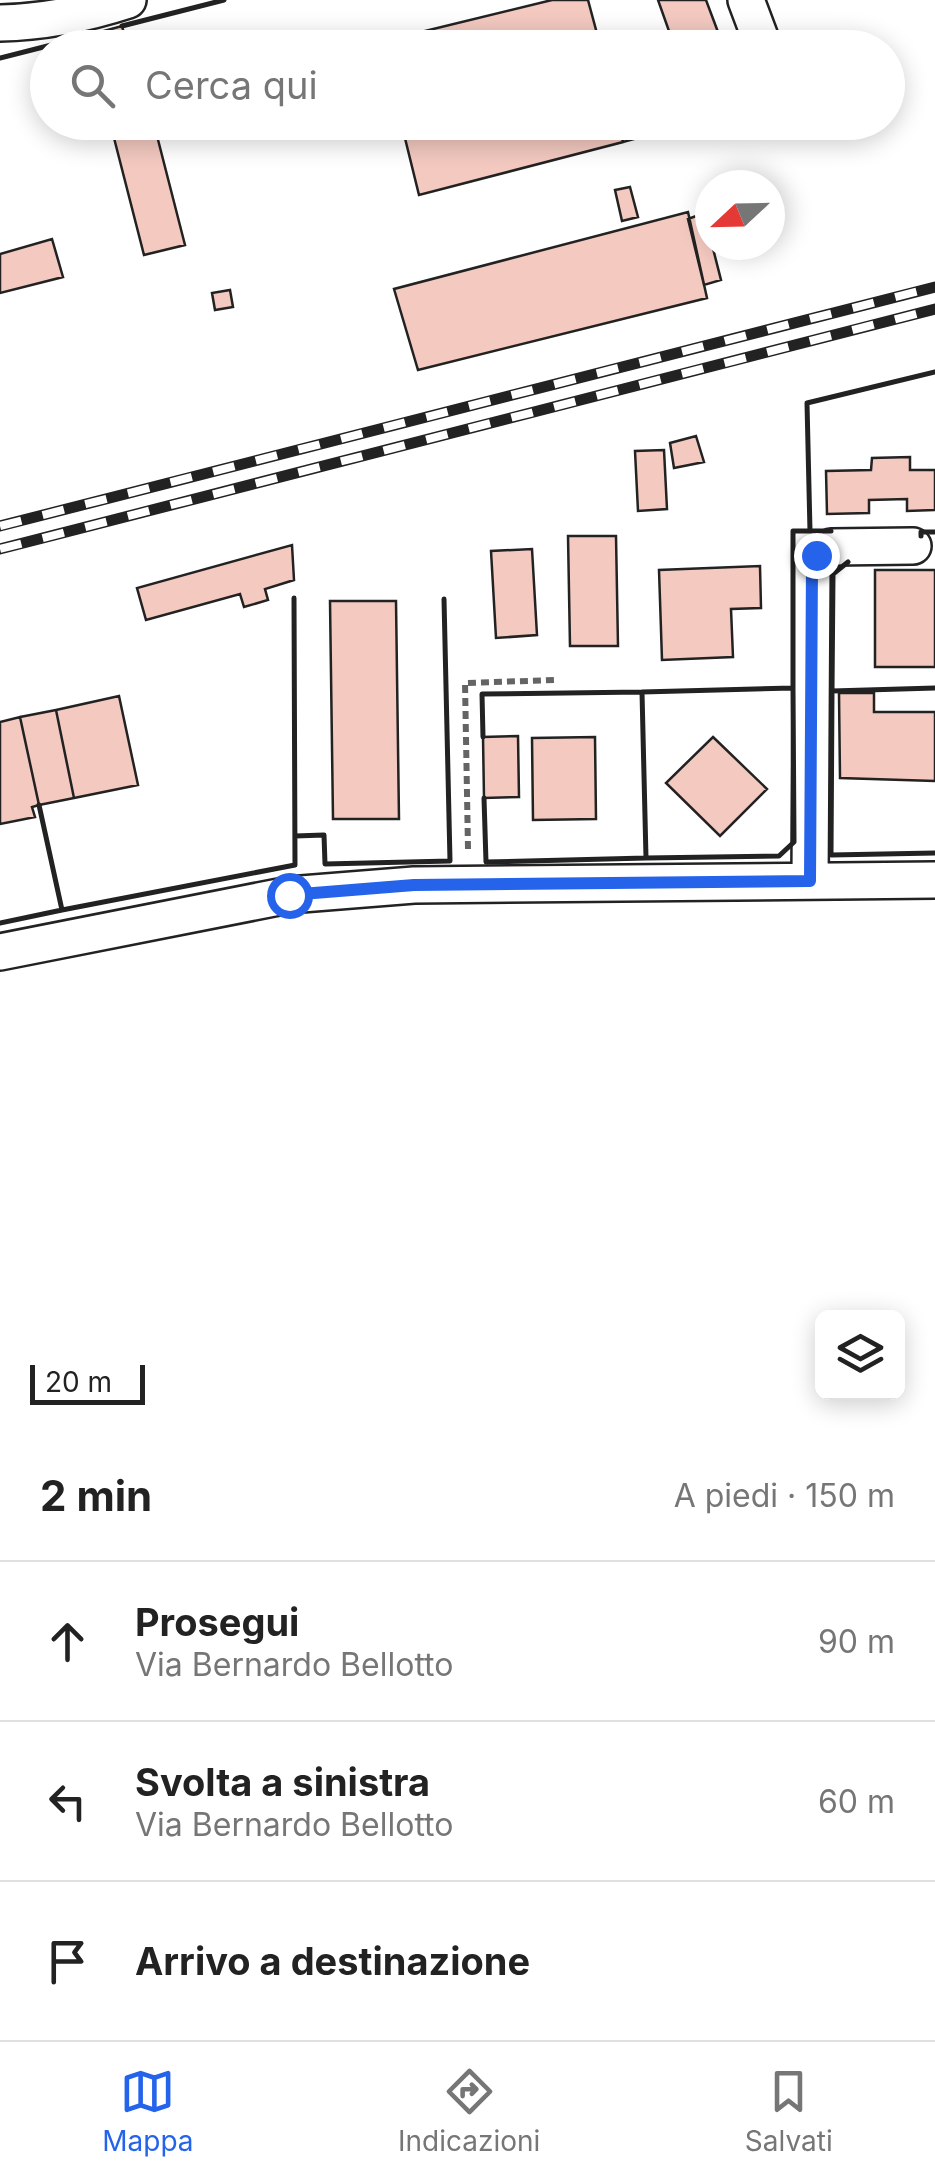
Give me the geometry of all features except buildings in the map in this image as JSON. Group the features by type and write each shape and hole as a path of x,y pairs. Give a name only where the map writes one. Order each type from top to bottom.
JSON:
{"street":[{"path":"0,24 84,14 128,0"},
{"path":"746,0 757,30"},
{"path":"810,881 812,566 816,555 832,547 912,546"},
{"path":"0,952 289,895 414,885 935,880"}],"path":[{"path":"468,885 465,682 555,680"}],"railway":[{"path":"0,526 935,287"},
{"path":"0,549 935,309"}],"wall":[{"path":"122,26 224,0"},
{"path":"0,58 30,50"},
{"path":"831,531 810,531 807,403 935,372"},
{"path":"793,688 793,531 810,531"},
{"path":"921,536 921,532 935,532"},
{"path":"848,562 833,574 832,691 935,688"},
{"path":"39,805 62,910 295,865 294,598"},
{"path":"295,836 324,835 325,864 450,861 444,599"},
{"path":"793,688 794,842 779,856 646,858 642,692 793,688"},
{"path":"832,691 831,855 935,853"},
{"path":"483,737 482,694 642,692"},
{"path":"484,798 486,862 646,858"},
{"path":"0,923 62,910"}],"route":[{"path":"289,895 414,885 810,881 812,566 816,555"}]}
